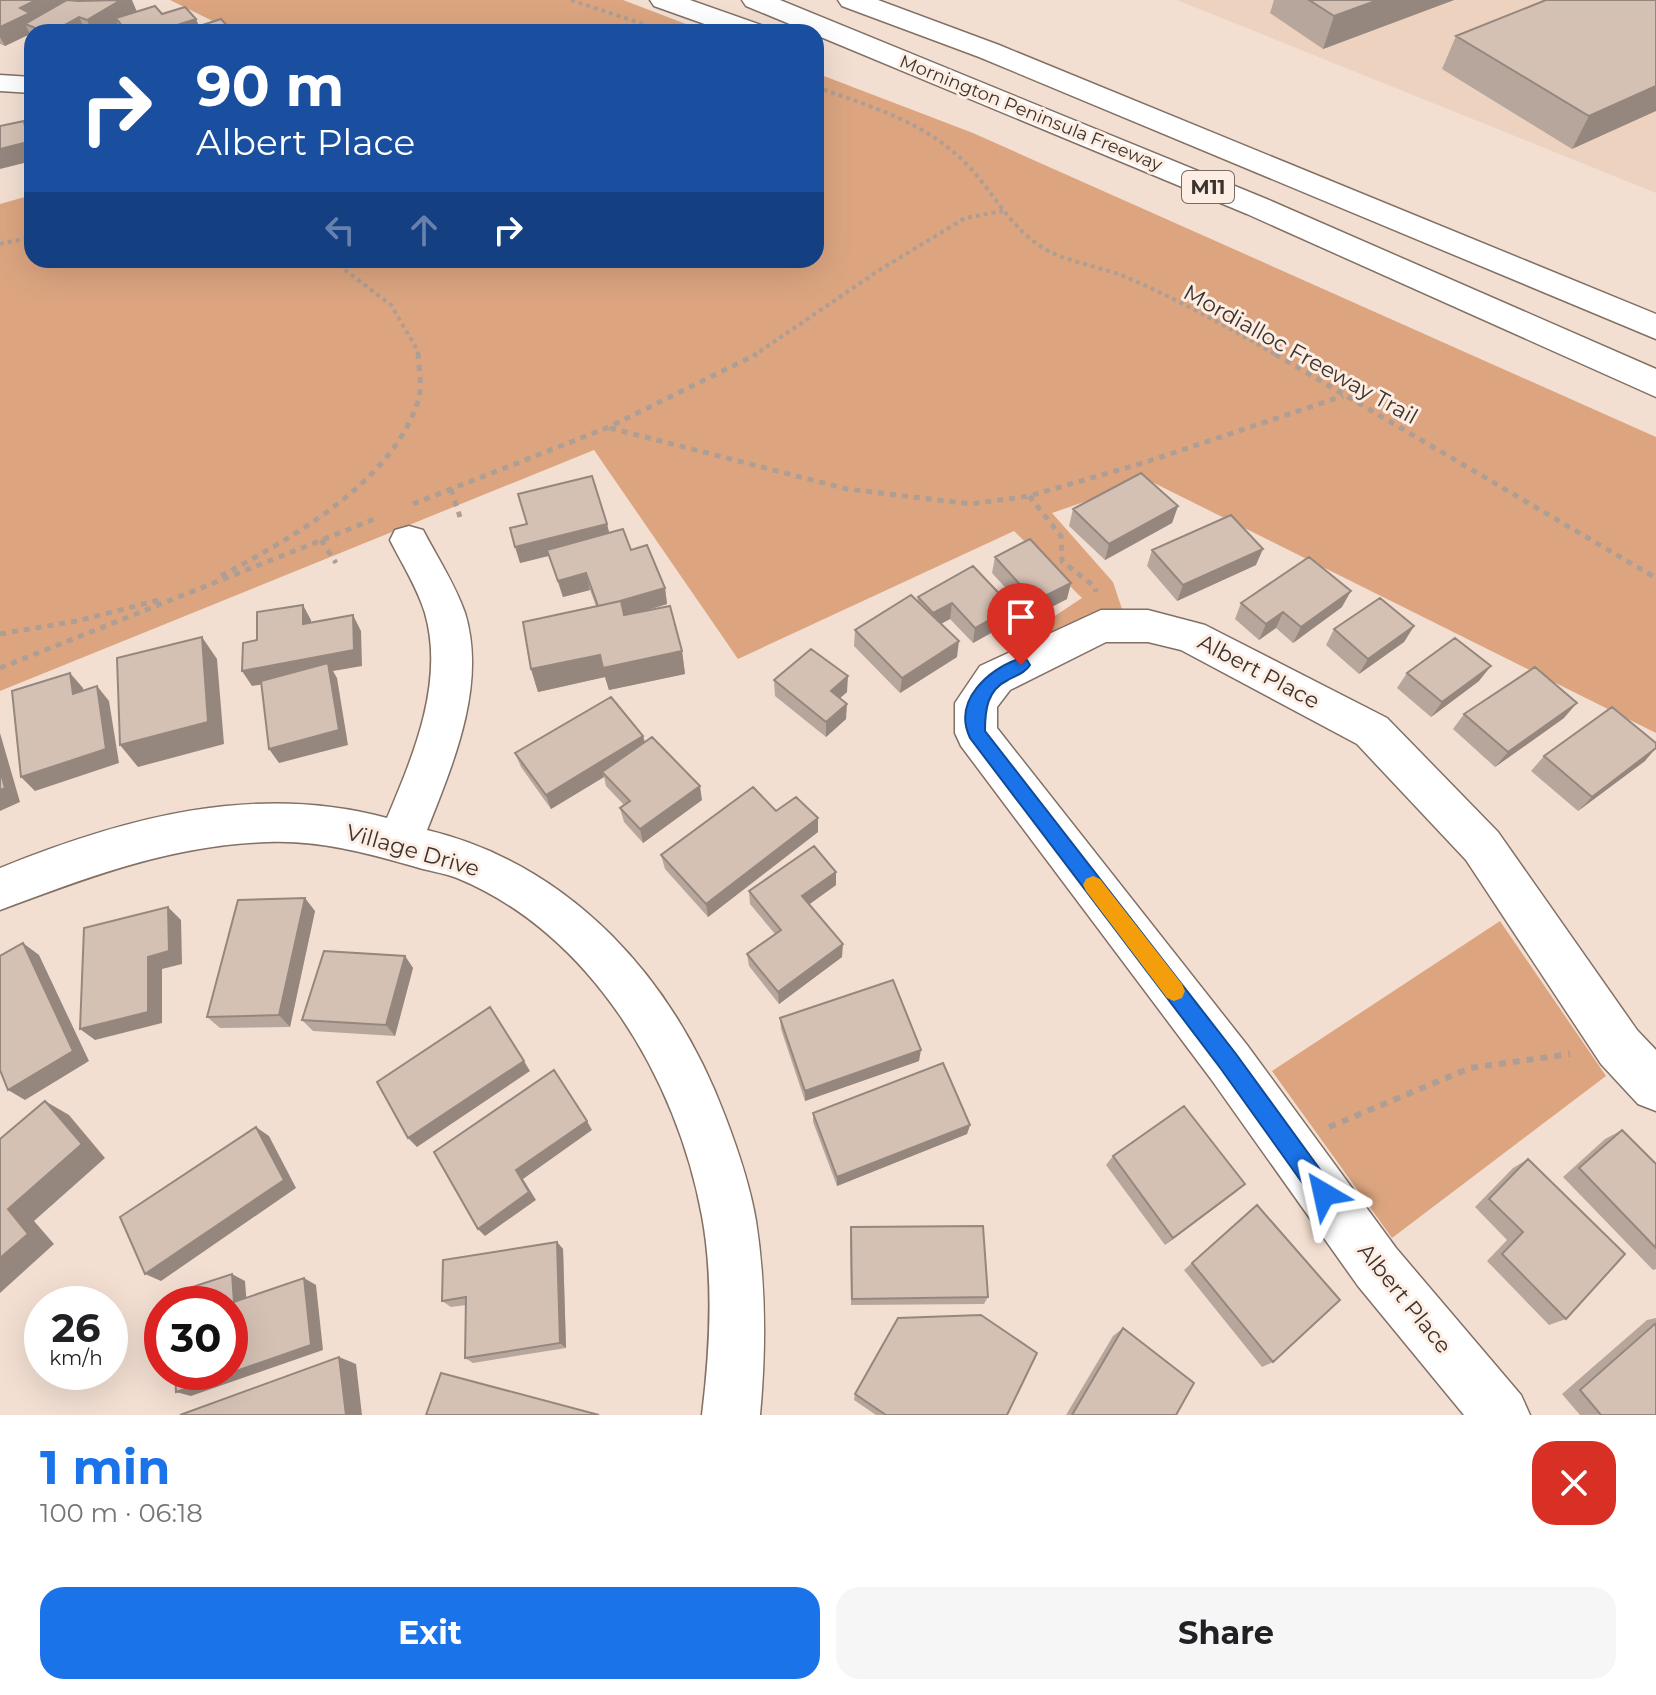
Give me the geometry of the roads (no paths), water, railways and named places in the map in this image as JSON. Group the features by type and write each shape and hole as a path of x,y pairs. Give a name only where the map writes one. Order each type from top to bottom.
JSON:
{"highway":[{"path":"664,0 732,24"},
{"name":"Mornington Peninsula Freeway","path":"756,0 814,24"},
{"name":"Mornington Peninsula Freeway","path":"852,0 989,51 1656,327"},
{"path":"891,0 1119,106"},
{"name":"Mornington Peninsula Freeway","path":"824,28 1227,194 1656,384"},
{"path":"824,57 1227,194"}],"street":[{"path":"0,83 24,84"},
{"path":"398,521 446,618 449,649 442,727 430,770 400,842"},
{"name":"Albert Place","path":"1501,1415 1377,1267 1229,1062 976,733 976,703 995,678 1101,626 1148,626 1191,636 1372,731 1482,846 1619,1047 1656,1086"},
{"name":"Village Drive","path":"0,889 61,863 126,843 242,824 309,823 355,830 473,863 526,892 564,920 605,959 650,1015 679,1064 704,1122 726,1201 736,1281 736,1371 731,1415"}]}
